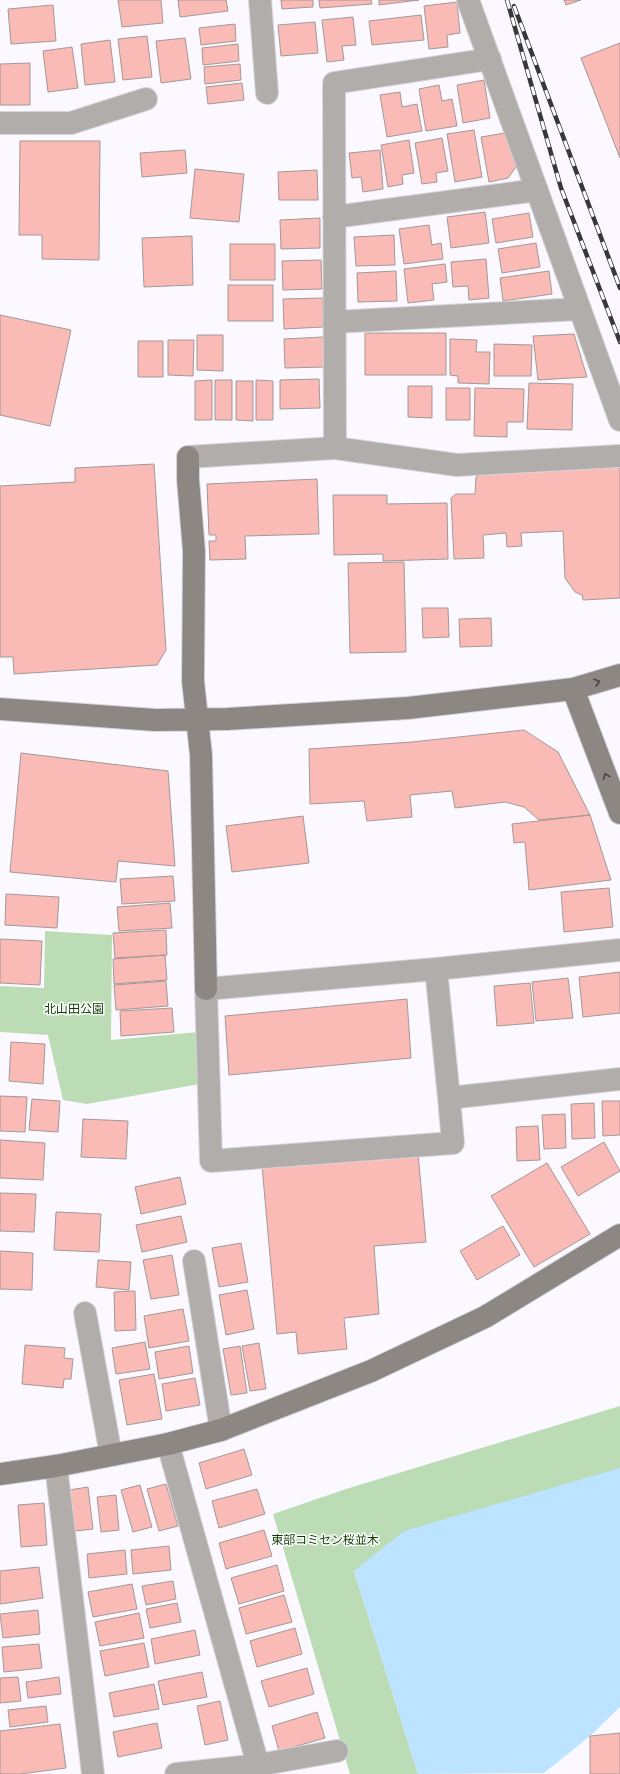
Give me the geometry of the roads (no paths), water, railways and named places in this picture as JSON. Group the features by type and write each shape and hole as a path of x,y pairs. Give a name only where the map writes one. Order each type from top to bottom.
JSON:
{"street":[{"path":"260,0 267,93"},
{"path":"468,0 620,420"},
{"path":"335,448 334,83 490,59"},
{"path":"0,123 71,124 146,99"},
{"path":"334,217 537,190"},
{"path":"334,322 580,309"},
{"path":"436,969 453,1143 211,1161 201,755 193,681 194,551 188,480 188,457 335,448 457,465 620,456"},
{"path":"0,709 155,720 227,719 408,708 573,689 620,675"},
{"path":"573,689 620,813"},
{"path":"206,989 436,969 620,950"},
{"path":"449,1098 620,1079"},
{"path":"0,1474 56,1466 168,1444 221,1430 371,1371 485,1317 620,1235"},
{"path":"194,1261 221,1430"},
{"path":"85,1313 111,1455"},
{"path":"168,1444 258,1765"},
{"path":"56,1466 93,1774"},
{"path":"176,1774 258,1765 337,1751"}],"water":[{"path":"620,1468 620,1707 590,1736 544,1773 418,1774 354,1571 404,1531"}],"railway":[{"path":"507,0 561,188 620,342"},
{"path":"514,6 620,288"}],"park label":[{"name":"北山田公園","path":"74,1009"},
{"name":"東部コミセン桜並木","path":"325,1540"}]}
